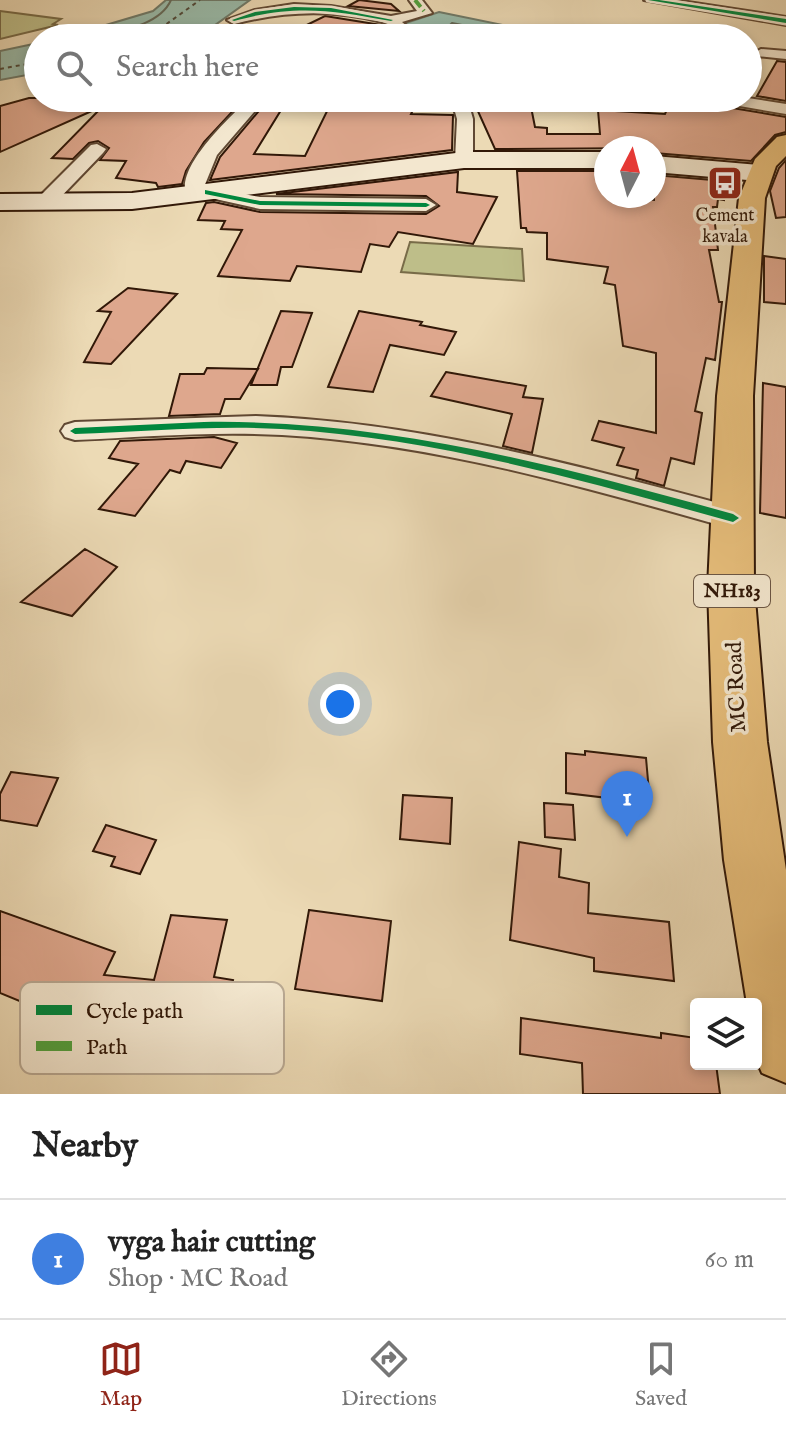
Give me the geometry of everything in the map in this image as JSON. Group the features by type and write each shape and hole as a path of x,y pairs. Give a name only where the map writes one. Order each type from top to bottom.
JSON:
{"highway":[{"name":"MC Road","path":"772,158 752,198 735,396 731,587 740,742 754,860 775,963 786,1049"}],"main road":[{"path":"666,163 772,158"},
{"path":"0,202 116,202 464,160 594,160"}],"street":[{"path":"234,20 267,8 309,3 391,20 425,13 415,0"},
{"path":"650,0 786,21"},
{"path":"391,20 396,24"},
{"path":"762,53 786,55"},
{"path":"762,105 786,109"},
{"path":"245,112 220,139 194,179 201,193 260,203 426,205"},
{"path":"463,112 464,160"},
{"path":"45,202 97,149"},
{"path":"75,431 270,426 353,432 567,472 733,518"}],"green space":[{"path":"0,11 61,19 53,24 24,24 24,33 0,39"},
{"path":"410,242 522,249 524,281 401,272"}],"water":[{"path":"166,0 250,0 216,24 109,24 153,11"},
{"path":"439,12 498,24 403,24"},
{"path":"24,46 24,76 0,80 0,51"}],"building":[{"path":"359,0 391,4 399,11 348,6"},
{"path":"325,16 375,24 309,24"},
{"path":"777,61 786,62 786,101 762,97 762,87"},
{"path":"24,99 24,112 90,112 0,152 0,106"},
{"path":"97,112 232,112 204,142 186,171 182,184 158,187 156,183 116,178 126,161 100,160 109,148 98,141 89,143 73,159 52,158"},
{"path":"258,112 280,112 254,154 305,156 327,112 453,115 452,150 210,180 220,157"},
{"path":"478,112 532,112 535,127 547,128 547,134 600,134 598,112 756,112 786,117 786,132 775,135 751,161 666,154 666,136 594,136 594,148 495,149"},
{"path":"786,160 786,217 776,218 770,191 779,168"},
{"path":"517,171 594,171 594,208 666,208 666,176 724,181 724,200 718,199 717,207 713,207 718,250 709,250 719,302 722,302 715,360 706,358 695,411 702,413 694,464 671,458 664,486 636,478 638,470 617,465 624,448 592,440 599,421 656,433 656,353 623,346 615,285 604,283 608,267 547,259 547,233 527,232 526,228 521,228"},
{"path":"458,172 457,192 497,197 473,244 398,232 389,247 370,244 361,272 297,266 290,281 218,276 242,230 221,229 225,221 198,220 206,203 214,202 260,212 426,214 439,206 426,196 276,194"},
{"path":"764,256 786,259 786,304 764,302"},
{"path":"128,288 177,294 111,364 84,362 111,312 98,311"},
{"path":"281,311 312,313 292,367 281,367 277,385 251,385"},
{"path":"359,311 422,322 420,325 456,332 444,355 390,345 373,392 328,387"},
{"path":"207,368 258,369 240,399 225,399 220,414 169,416 180,374 204,374"},
{"path":"446,372 526,386 523,397 543,399 532,453 503,446 512,414 431,396"},
{"path":"763,383 786,387 786,518 760,513"},
{"path":"214,437 237,443 221,468 186,461 180,473 170,470 135,516 99,509 138,464 109,458 120,441"},
{"path":"85,549 117,567 72,616 21,602"},
{"path":"585,751 646,758 650,803 566,793 566,753 585,755"},
{"path":"11,772 58,778 37,826 0,820 0,794"},
{"path":"403,795 452,798 450,844 400,839"},
{"path":"544,803 573,805 575,840 545,837"},
{"path":"106,825 156,840 140,874 111,866 115,857 93,851"},
{"path":"519,842 561,849 559,877 589,883 588,913 669,922 674,981 594,971 594,958 510,940"},
{"path":"309,910 391,921 382,1001 295,989"},
{"path":"0,911 115,952 104,975 154,980 171,915 227,920 214,977 233,982 20,982 20,1001 0,993"},
{"path":"521,1018 661,1038 661,1033 690,1037 690,1070 717,1070 720,1094 583,1094 582,1063 520,1054"}],"ferry route":[{"path":"167,24 200,0"},
{"path":"0,69 24,65"}],"marked path":[{"path":"415,0 424,11"}],"cycle path":[{"path":"650,0 786,21"},
{"path":"234,20 294,8 331,10 391,20"},
{"path":"208,192 260,203 426,205"},
{"path":"75,431 256,425 396,438 566,473 733,518"}],"place":[{"name":"Cement kavala","path":"725,183"},
{"name":"vyga hair cutting","path":"627,837"}]}
